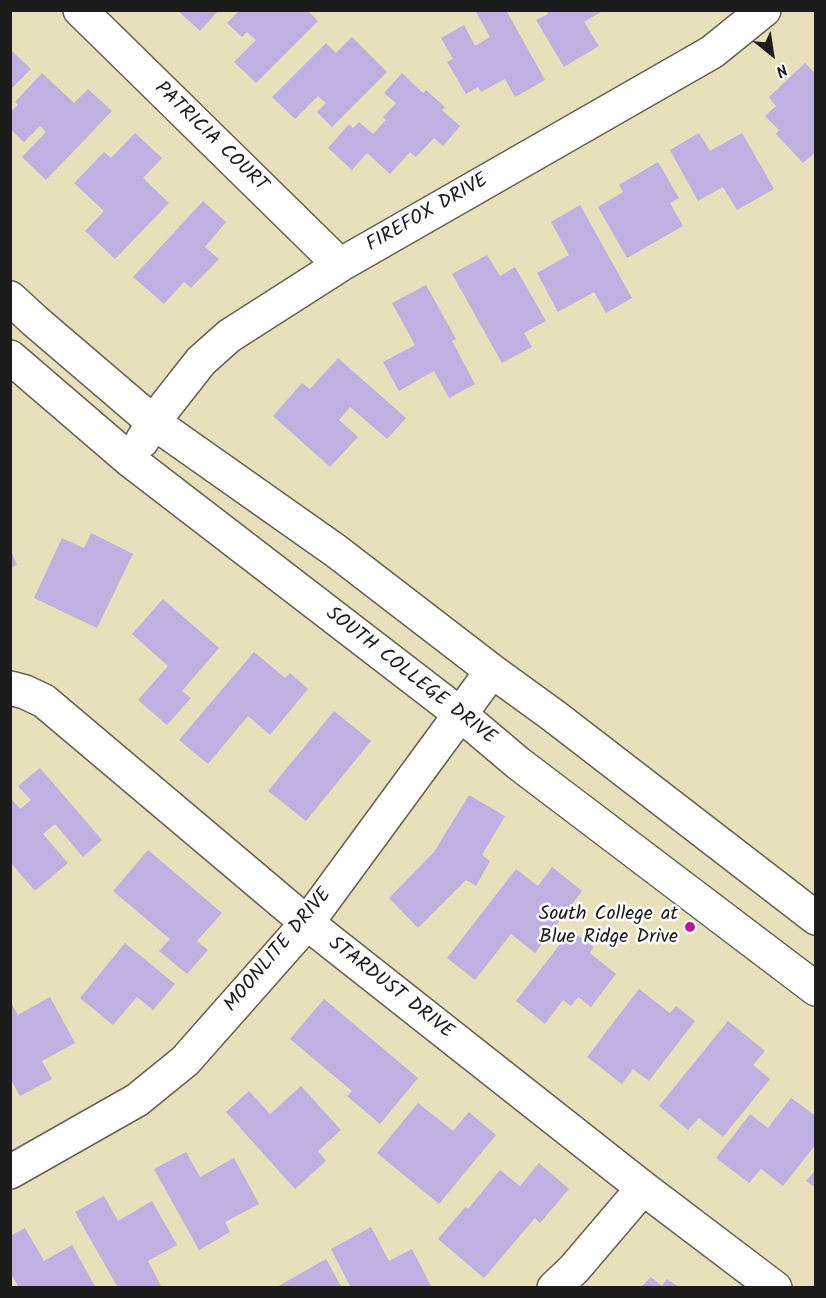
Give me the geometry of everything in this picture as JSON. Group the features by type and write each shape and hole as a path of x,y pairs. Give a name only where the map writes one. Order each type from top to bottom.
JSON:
{"street":[{"name":"PATRICIA COURT","path":"81,10 340,265"},
{"name":"FIREFOX DRIVE","path":"131,461 153,422 201,361 229,336 340,265 712,52 764,10"},
{"path":"10,298 153,422 336,551 816,918"},
{"name":"SOUTH COLLEGE DRIVE","path":"10,357 131,461 460,714 518,763 816,989"},
{"name":"MOONLITE DRIVE","path":"10,1172 137,1100 186,1061 307,923 492,671"},
{"name":"STARDUST DRIVE","path":"10,688 44,700 307,923 643,1188 775,1287"},
{"path":"554,1287 574,1269 643,1188"}],"building":[{"path":"177,10 219,10 200,31"},
{"path":"240,10 307,10 318,21 256,83 234,62 256,40 247,32 242,37 227,23"},
{"path":"475,10 506,10 545,80 515,97 505,79 481,92 478,87 466,94 447,62 453,59 441,38 464,25 475,46 490,37"},
{"path":"546,10 604,10 584,22 599,46 564,67 536,20 548,14"},
{"path":"352,37 387,72 332,127 317,112 326,103 318,96 295,119 272,97 326,43 336,53"},
{"path":"12,51 31,69 10,90 10,52"},
{"path":"805,63 816,74 816,152 803,163 776,134 779,130 765,116 776,106 769,97"},
{"path":"42,73 74,103 88,89 112,111 46,180 22,157 46,132 40,126 24,142 10,129 10,112 18,105 15,102"},
{"path":"402,73 423,93 426,90 445,107 442,110 460,126 443,146 434,138 416,157 410,152 390,174 367,153 352,170 328,148 349,124 353,128 359,122 373,134 386,120 383,117 396,103 384,93"},
{"path":"135,133 162,158 143,178 169,203 115,259 85,231 104,211 74,183 104,152 111,158"},
{"path":"699,133 710,151 742,133 774,189 737,210 723,187 698,201 670,150"},
{"path":"658,162 679,198 670,203 683,226 627,258 598,207 623,192 619,185"},
{"path":"203,201 226,222 205,247 219,259 191,288 184,282 164,304 133,277"},
{"path":"580,205 632,298 606,313 594,292 558,312 537,273 569,255 551,222"},
{"path":"487,255 500,276 515,267 546,321 524,333 532,347 502,363 452,274"},
{"path":"426,285 456,339 452,341 475,384 449,398 434,371 399,391 383,362 415,345 392,303"},
{"path":"338,358 406,418 387,439 350,407 339,420 358,437 330,467 273,416 302,383 310,389"},
{"path":"91,533 133,554 97,628 34,598 62,538 84,548"},
{"path":"10,548 17,565 10,568"},
{"path":"163,599 219,648 182,691 191,698 167,725 138,700 168,666 132,634"},
{"path":"254,652 285,678 290,673 308,689 270,735 248,716 208,764 179,740"},
{"path":"334,711 371,741 306,821 268,791"},
{"path":"40,768 102,840 83,857 55,824 43,834 68,863 35,891 10,862 10,797 20,809 31,800 18,786"},
{"path":"469,795 505,816 482,855 490,861 476,886 466,880 418,928 389,898 434,852"},
{"path":"148,850 222,913 197,941 208,950 187,974 159,951 170,939 113,891"},
{"path":"552,867 582,891 535,953 511,934 475,980 447,958 516,869 538,886"},
{"path":"571,930 593,947 590,953 616,974 591,1007 578,997 571,1006 563,1000 545,1024 516,1001"},
{"path":"125,943 175,984 153,1010 137,997 113,1025 80,998"},
{"path":"639,989 670,1013 676,1006 695,1021 649,1081 633,1069 622,1084 587,1057"},
{"path":"50,997 75,1043 42,1061 52,1079 20,1096 10,1078 10,1001 18,1015"},
{"path":"324,999 418,1078 380,1124 347,1096 352,1091 290,1039"},
{"path":"728,1021 765,1051 753,1065 770,1079 723,1137 699,1118 688,1130 659,1106"},
{"path":"301,1086 341,1130 318,1151 326,1161 295,1189 226,1112 249,1091 270,1114"},
{"path":"791,1098 816,1116 816,1144 783,1186 761,1169 749,1183 716,1158 750,1114 768,1128"},
{"path":"418,1103 453,1131 469,1112 496,1135 439,1204 377,1153"},
{"path":"186,1152 200,1177 234,1158 259,1204 225,1222 230,1232 199,1250 154,1169"},
{"path":"539,1163 569,1189 540,1223 535,1218 484,1278 438,1239 465,1207 468,1209 500,1170 520,1186"},
{"path":"816,1169 816,1188 806,1181"},
{"path":"104,1196 118,1221 152,1201 177,1245 148,1261 162,1288 118,1288 75,1212"},
{"path":"371,1227 389,1261 412,1249 432,1288 351,1288 331,1249"},
{"path":"25,1228 44,1261 72,1245 96,1288 19,1288 10,1272 10,1236"},
{"path":"326,1259 342,1288 275,1288"},
{"path":"651,1277 662,1286 667,1279 680,1288 640,1288"}],"place":[{"name":"South College at Blue Ridge Drive","path":"690,927"}]}
